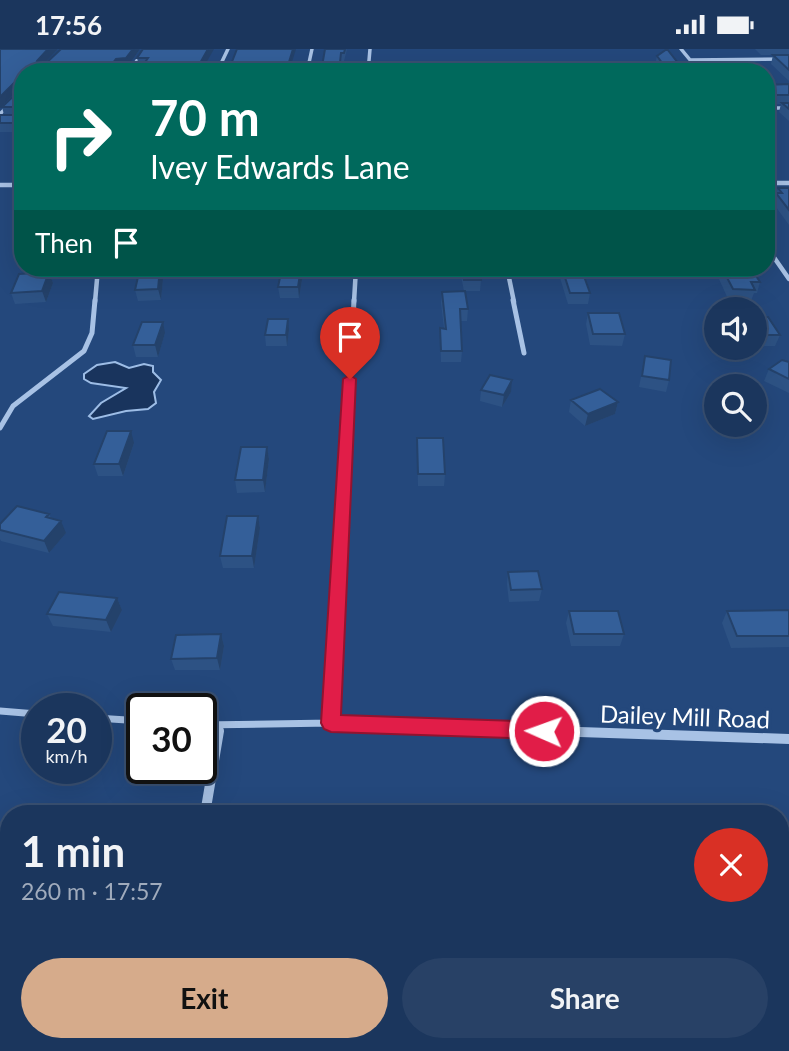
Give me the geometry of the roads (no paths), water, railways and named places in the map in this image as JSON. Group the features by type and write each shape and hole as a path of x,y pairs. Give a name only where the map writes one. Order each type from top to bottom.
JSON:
{"street":[{"path":"681,49 692,63"},
{"path":"690,60 789,59"},
{"path":"0,114 14,100"},
{"path":"775,259 789,279"},
{"path":"0,428 13,406 84,351 92,333 97,277"},
{"path":"331,723 356,277"},
{"path":"509,277 524,353"},
{"path":"0,711 21,713"},
{"name":"Dailey Mill Road","path":"217,726 331,723 789,739"},
{"path":"207,805 220,726"}],"water":[{"path":"115,362 129,368 144,364 153,366 153,372 161,380 154,392 156,403 148,409 93,419 89,416 101,403 126,388 91,383 84,379 84,374 97,365"}]}
